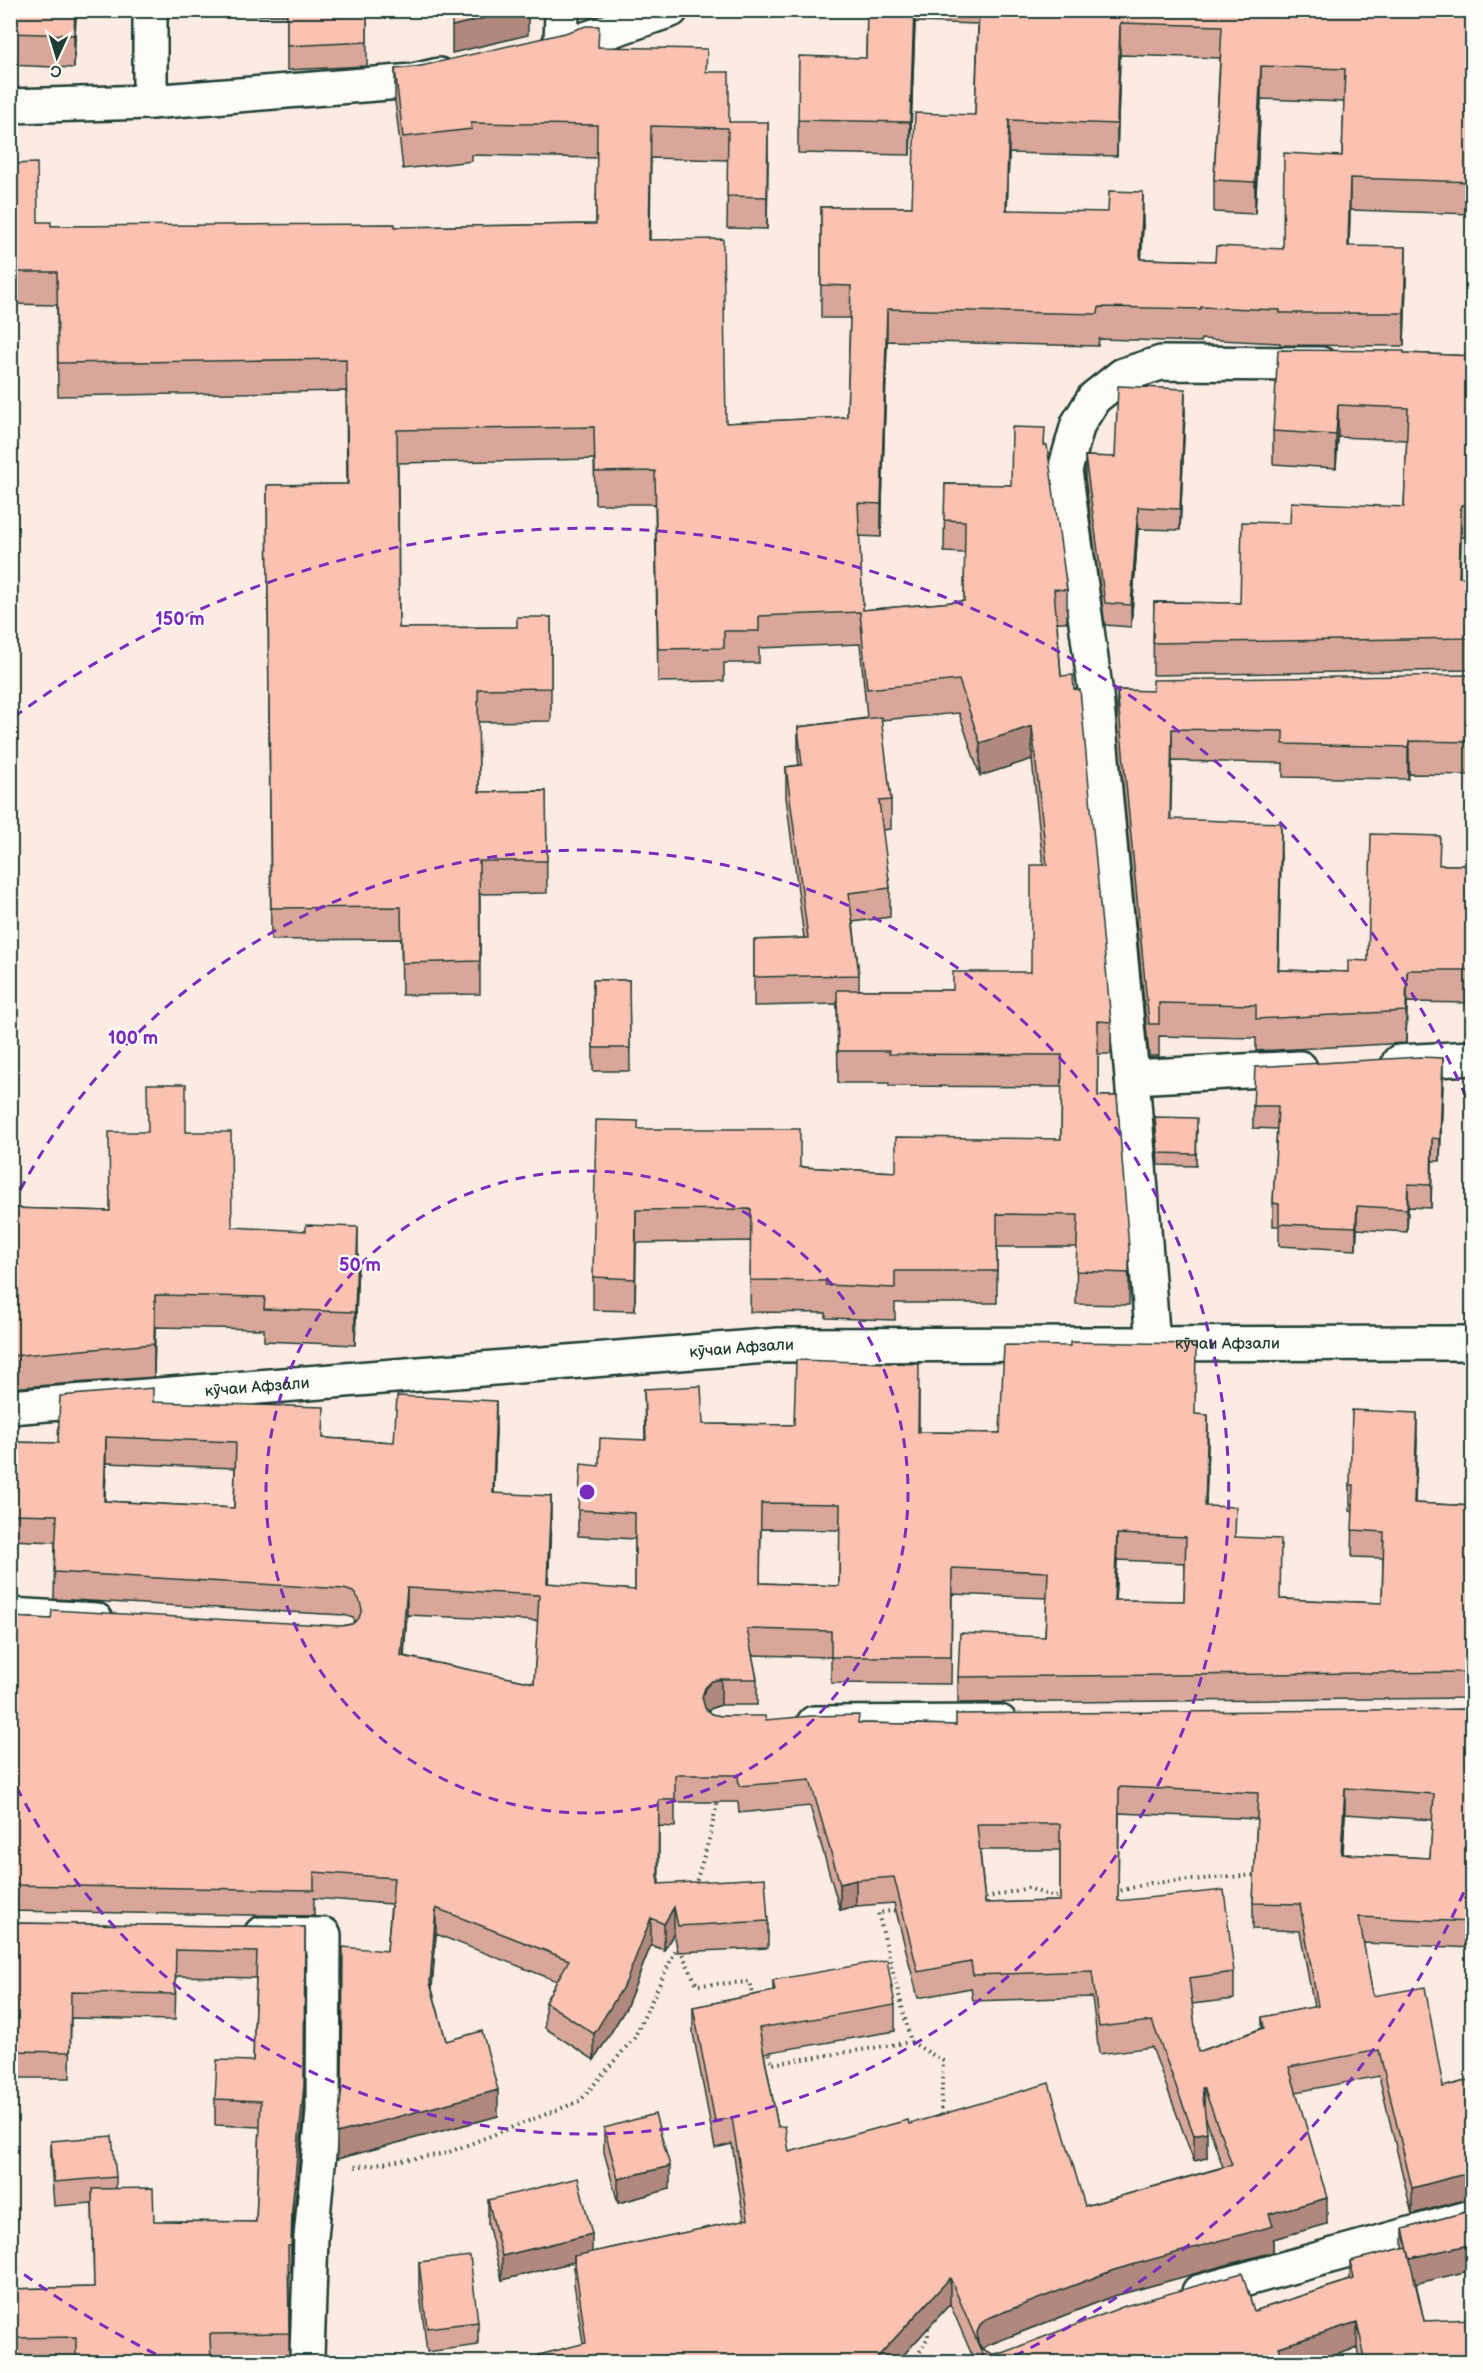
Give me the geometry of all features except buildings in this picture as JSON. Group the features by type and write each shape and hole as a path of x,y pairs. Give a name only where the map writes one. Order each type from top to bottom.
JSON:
{"street":[{"path":"150,10 150,102"},
{"path":"561,47 562,10"},
{"path":"527,55 561,47 671,10"},
{"path":"10,106 150,102 413,81 470,68"},
{"path":"1153,1344 1132,1077 1096,695 1065,470 1078,424 1094,398 1124,375 1161,363 1353,364"},
{"path":"1096,695 1131,695"},
{"path":"1367,1064 1473,1058"},
{"path":"1132,1077 1331,1066"},
{"name":"кӯчаи Афзали","path":"10,1407 779,1345 1473,1343"},
{"path":"10,1615 129,1622"},
{"path":"781,1724 1031,1721"},
{"path":"231,1934 324,1935 323,2112 311,2236 307,2355"},
{"path":"1176,2299 1473,2217"}],"path":[{"path":"694,1890 710,1836 718,1793"},
{"path":"1109,1892 1151,1883 1268,1874"},
{"path":"971,1900 1028,1888 1053,1897 1065,1896"},
{"path":"902,1910 878,1913 911,2042"},
{"path":"317,2172 444,2154 580,2101 634,2038 681,1934"},
{"path":"678,1945 697,1985 750,1982 756,2003"},
{"path":"767,2044 772,2064 911,2042 943,2061 944,2095 940,2128"},
{"path":"914,2362 928,2337 927,2316"}]}
